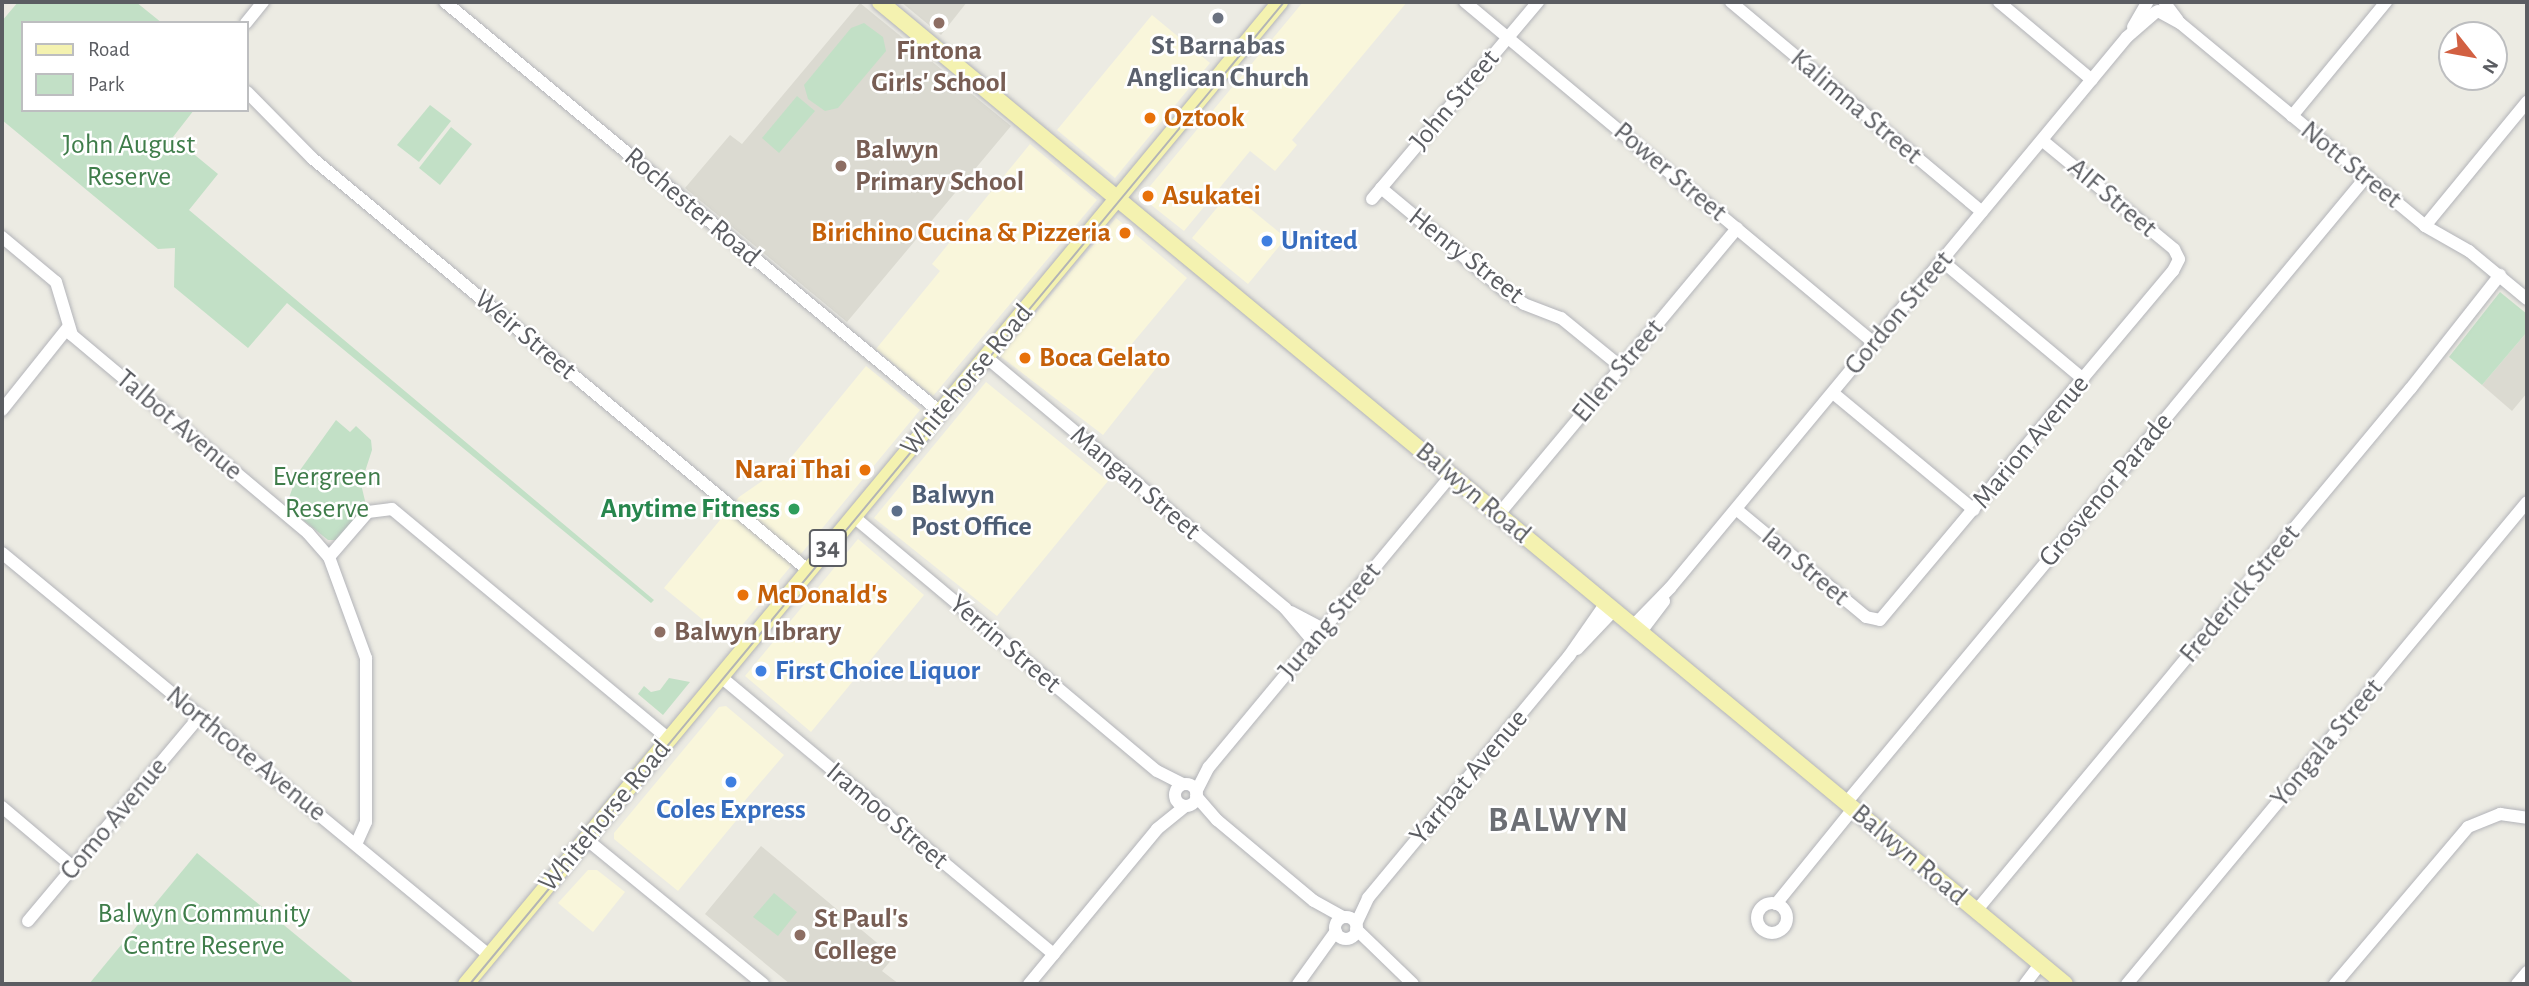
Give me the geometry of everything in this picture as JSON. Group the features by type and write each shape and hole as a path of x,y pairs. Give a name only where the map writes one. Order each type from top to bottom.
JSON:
{"main road":[{"name":"Balwyn Road","path":"880,2 2065,984"},
{"name":"Whitehorse Road","path":"466,984 1118,198 1273,4"}],"street":[{"path":"248,21 263,2"},
{"name":"Rochester Road","path":"445,2 940,412"},
{"name":"Power Street","path":"1465,2 1874,343"},
{"name":"John Street","path":"1372,199 1538,2"},
{"name":"Kalimna Street","path":"1731,2 1982,212"},
{"path":"1999,2 2092,79"},
{"path":"2292,116 2386,2"},
{"name":"Gordon Street","path":"1637,629 2156,5"},
{"name":"Nott Street","path":"2156,5 2425,226 2500,275 2527,299"},
{"name":"Weir Street","path":"248,93 312,158 809,570"},
{"path":"2425,226 2527,102"},
{"name":"AIF Street","path":"2042,140 2174,249 2179,259"},
{"name":"Grosvenor Parade","path":"1776,904 1849,806 2366,177"},
{"name":"Henry Street","path":"1381,188 1516,299 1561,318 1621,368"},
{"name":"Ellen Street","path":"1499,514 1737,228"},
{"name":"Talbot Avenue","path":"2,237 56,282 72,335 308,533 329,557"},
{"name":"Marion Avenue","path":"1877,620 1888,613 2179,259"},
{"path":"1942,261 2083,379"},
{"name":"Frederick Street","path":"1976,911 2411,388 2500,275"},
{"path":"2,410 69,326"},
{"name":"Mangan Street","path":"986,357 1285,608 1312,641"},
{"path":"1833,393 1974,510"},
{"name":"Jurang Street","path":"1029,984 1451,475"},
{"name":"Yongala Street","path":"2127,984 2527,502"},
{"path":"356,844 366,822 366,658 329,557 368,512 392,509 669,739"},
{"name":"Ian Street","path":"1736,509 1866,617 1877,620"},
{"name":"Yerrin Street","path":"854,517 1413,984"},
{"name":"Northcote Avenue","path":"2,553 490,956"},
{"name":"Yarrbat Avenue","path":"1297,984 1610,607"},
{"name":"Mangan Street","path":"1285,608 1323,629"},
{"name":"Iramoo Street","path":"721,677 1054,954"},
{"name":"Como Avenue","path":"28,921 200,716"},
{"path":"2,807 74,867"},
{"path":"2335,984 2468,827 2500,814 2527,818"},
{"path":"586,839 763,984"},
{"path":"2025,984 2044,967"},
{"path":"2035,984 2044,967"},
{"path":"2517,984 2527,972"}],"shaded area":[{"name":"Fintona Girls' School","path":"901,2 967,2 941,35"},
{"path":"1303,2 1407,2 1292,140 1297,145 1275,171 1250,151 1184,231 1141,197"},
{"name":"Balwyn Primary School","path":"860,3 1011,126 847,322 685,188 730,135 742,144"},
{"path":"1152,15 1210,63 1115,178 1057,130"},
{"path":"1030,144 1097,200 933,396 876,349 940,271 932,264"},
{"path":"1230,192 1286,238 1248,284 1192,238"},
{"path":"1116,218 1187,278 1131,345 1157,367 1103,435 1000,356"},
{"path":"2527,332 2527,393 2512,411 2482,385"},
{"path":"866,366 920,410 729,641 664,588 739,497 784,466"},
{"path":"986,382 1108,481 997,616 874,518"},
{"path":"858,539 924,595 811,732 745,676"},
{"path":"726,706 784,755 736,811 740,816 678,891 614,839 614,833 719,707"},
{"name":"St Paul's College","path":"761,846 894,957 882,971 899,984 790,984 705,914"},
{"path":"588,870 597,870 625,892 593,932 558,903"}],"green space":[{"name":"John August Reserve","path":"18,2 136,2 160,21 21,21 21,112 192,112 173,137 218,174 189,210 654,600 651,603 287,303 248,348 174,287 175,248 158,249 2,120 2,21"},
{"path":"864,23 883,37 886,51 838,108 825,111 808,99 804,85 851,28"},
{"path":"797,96 815,111 779,153 762,138"},
{"path":"430,105 451,121 419,162 397,145"},
{"path":"451,127 472,144 440,185 419,168"},
{"path":"2500,292 2527,314 2527,332 2482,385 2449,357"},
{"name":"Evergreen Reserve","path":"336,420 350,432 356,426 371,440 372,450 361,484 366,505 337,540 328,540 286,506 298,473"},
{"path":"669,678 690,682 663,715 638,694 644,686 651,692 660,690"},
{"name":"Balwyn Community Centre Reserve","path":"197,853 355,984 89,984"},
{"path":"774,893 797,912 778,936 753,917"}],"tram line":[{"path":"470,984 1284,2"}],"place":[{"name":"St Barnabas Anglican Church","path":"1218,18"},
{"name":"Fintona Girls' School","path":"939,23"},
{"name":"Oztook","path":"1150,118"},
{"name":"Balwyn Primary School","path":"841,166"},
{"name":"Asukatei","path":"1148,196"},
{"name":"Birichino Cucina & Pizzeria","path":"1125,233"},
{"name":"United","path":"1267,241"},
{"name":"Boca Gelato","path":"1025,358"},
{"name":"Narai Thai","path":"865,470"},
{"name":"Anytime Fitness","path":"794,509"},
{"name":"Balwyn Post Office","path":"897,511"},
{"name":"McDonald's","path":"743,595"},
{"name":"Balwyn Library","path":"660,632"},
{"name":"First Choice Liquor","path":"761,671"},
{"name":"Coles Express","path":"731,782"},
{"name":"St Paul's College","path":"800,935"}],"district":[{"name":"BALWYN","path":"1559,821"}]}
